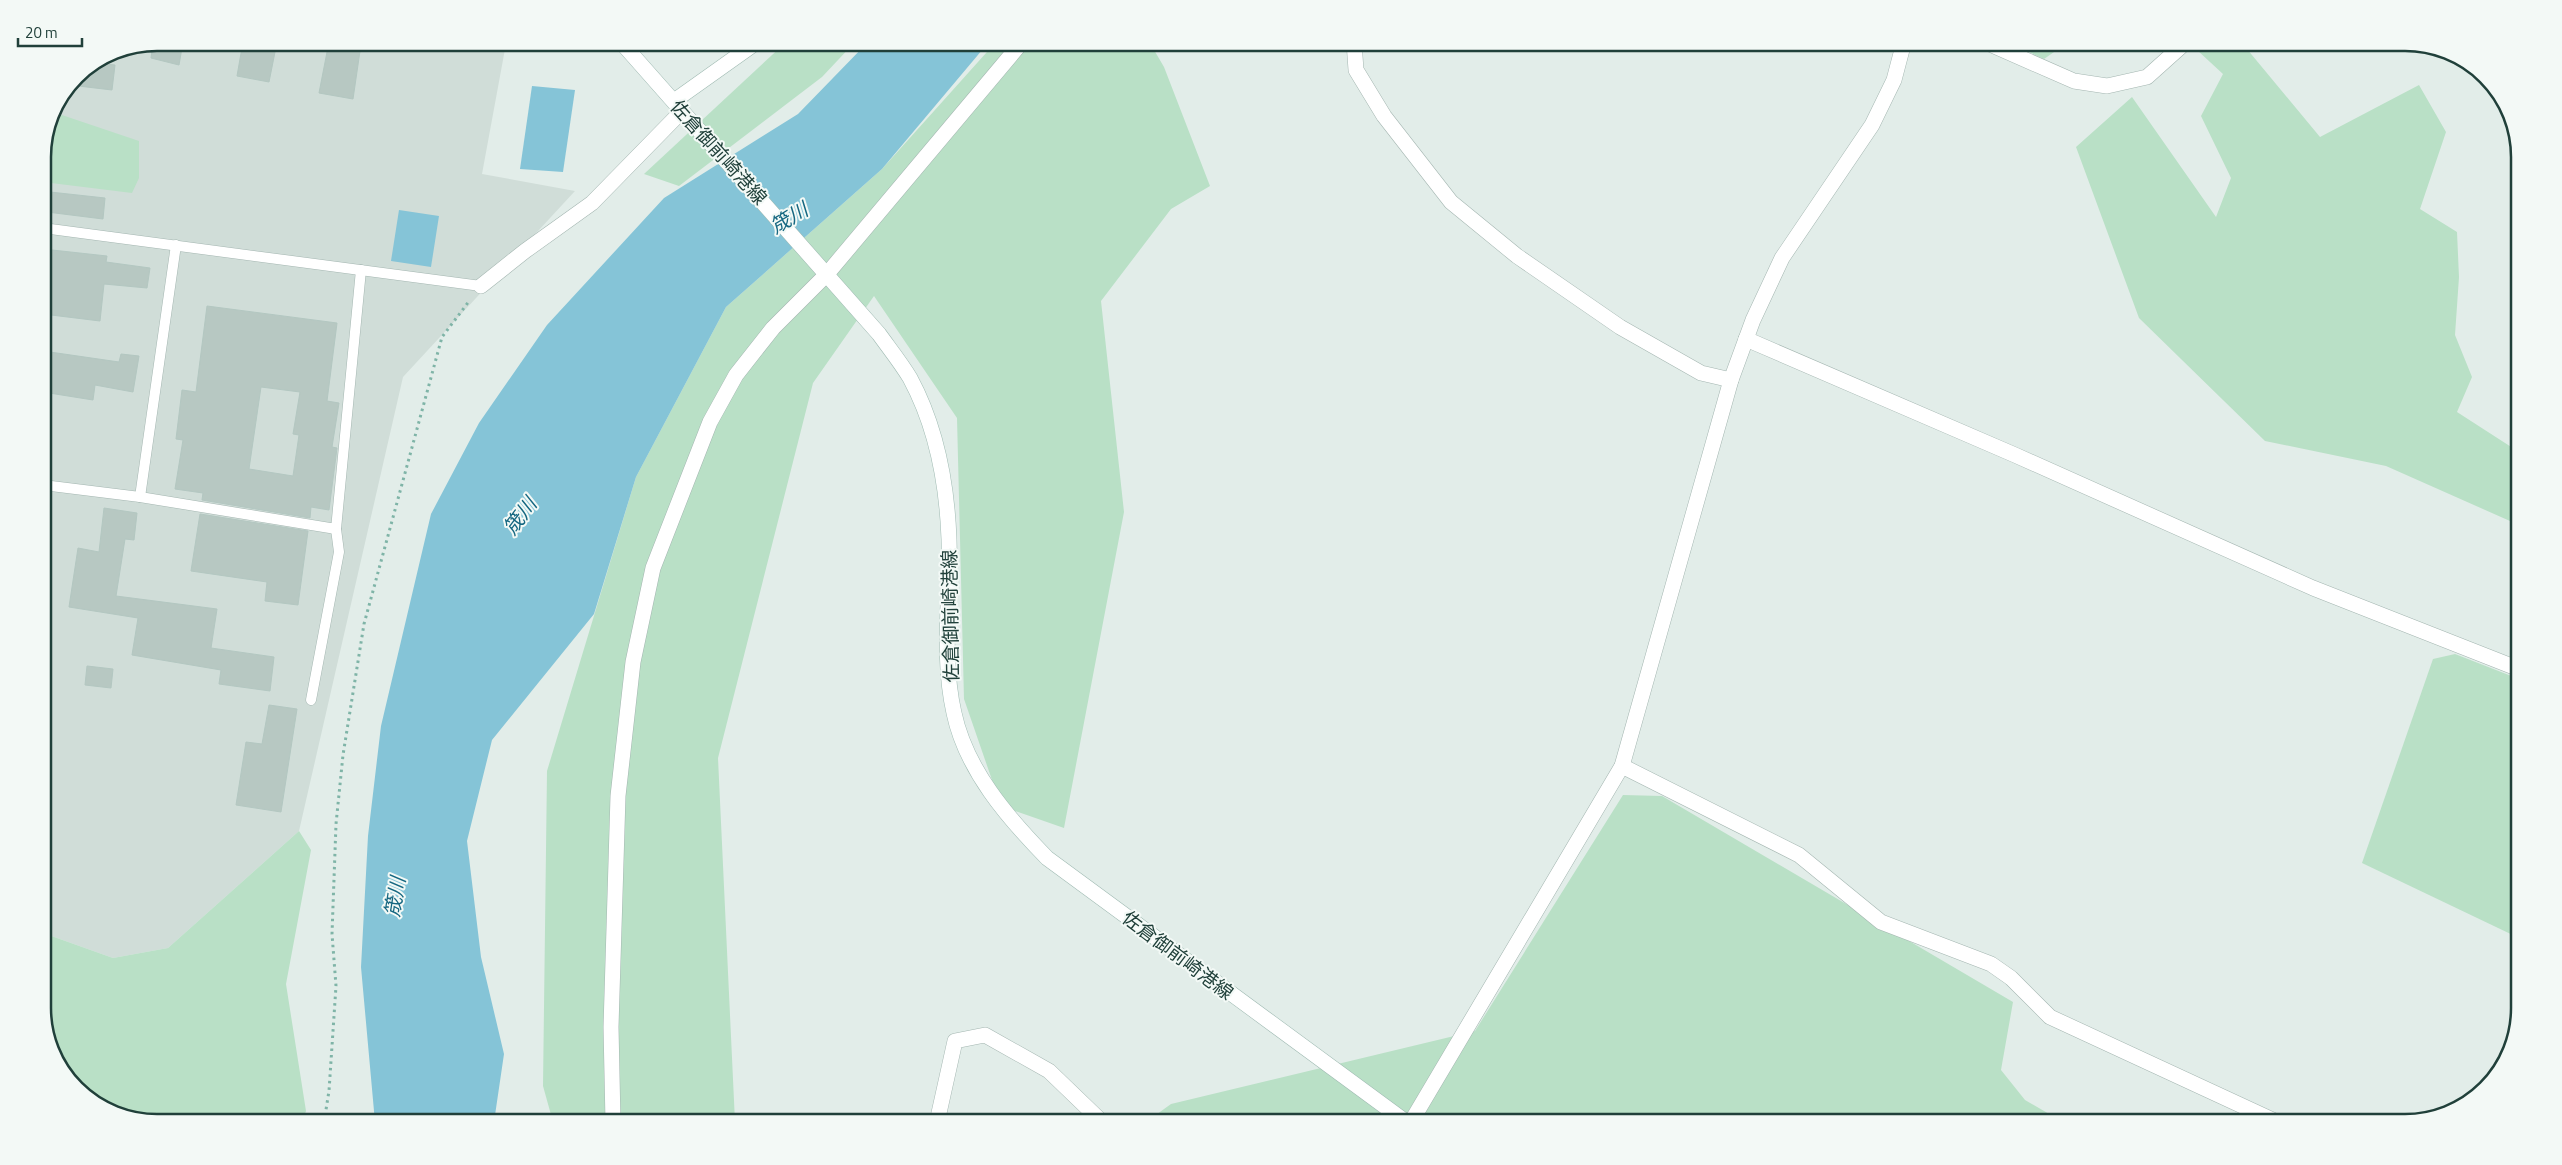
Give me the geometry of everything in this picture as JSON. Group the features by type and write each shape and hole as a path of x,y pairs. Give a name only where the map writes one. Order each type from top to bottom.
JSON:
{"street":[{"name":"佐倉御前崎港線","path":"629,51 880,334 910,378 929,426 944,477 949,539 948,671 954,714 966,749 989,790 1018,828 1047,858 1395,1114"},
{"path":"482,286 525,251 592,203 678,106 746,51"},
{"path":"613,1114 611,1027 618,796 634,662 653,568 710,422 736,375 773,328 1014,51"},
{"path":"1355,51 1356,70 1384,116 1451,202 1517,256 1620,327 1701,374 1731,380"},
{"path":"1416,1114 1622,766 1731,380 1746,339 1782,258 1872,125 1894,80 1902,51"},
{"path":"2006,51 2074,81 2107,86 2147,77 2176,51"},
{"path":"1746,339 2024,459 2313,588 2511,667"},
{"path":"1622,766 1799,855 1882,922 1991,964 2011,978 2050,1016 2261,1114"},
{"path":"939,1114 955,1041 985,1035 1049,1071 1094,1114"}],"lane":[{"path":"51,229 482,286"},
{"path":"140,497 176,245"},
{"path":"311,700 339,552 336,529 361,270"},
{"path":"51,486 140,497 336,529"}],"path":[{"path":"325,1114 336,986 332,934 336,824 343,755 364,624 442,337 482,286"}],"shaded area":[{"path":"505,51 482,174 575,191 403,377 299,831 168,948 113,958 51,936 51,151 55,130 62,111 69,98 82,82 98,69 123,57 144,52"}],"green space":[{"path":"776,51 846,51 822,77 679,186 644,174"},
{"path":"988,51 1155,51 1164,67 1210,186 1171,209 1101,301 1124,512 1064,828 1001,806 964,699 957,418 874,296 813,383 718,758 735,1114 551,1114 543,1086 547,771 636,477 726,307 882,169"},
{"path":"2027,51 2056,51 2044,59"},
{"path":"2198,51 2249,51 2320,137 2419,85 2446,132 2420,209 2457,232 2459,277 2455,335 2472,377 2457,412 2511,447 2511,521 2386,466 2265,441 2139,318 2076,147 2132,97 2216,217 2231,178 2201,116 2223,74"},
{"path":"61,115 139,141 139,178 132,193 51,183 51,151"},
{"path":"2455,654 2511,676 2511,934 2362,863 2433,659"},
{"path":"1623,795 1662,796 2013,1002 2001,1070 2025,1100 2049,1114 1157,1114 1171,1104 1475,1031"},
{"path":"299,831 311,850 286,984 306,1111 305,1114 151,1114 117,1106 104,1100 82,1083 69,1067 62,1054 53,1028 51,1014 51,936 113,958 168,948"}],"water":[{"name":"筬川","path":"859,51 981,51 882,169 726,307 636,477 594,614 492,740 467,841 481,957 504,1054 495,1114 374,1114 361,967 368,836 381,726 431,514 479,423 547,325 664,198 798,114"},
{"path":"532,86 575,90 563,172 520,169"},
{"path":"399,210 439,216 431,267 391,261"}],"building":[{"path":"152,51 181,51 179,65 151,58"},
{"path":"241,51 275,51 269,82 237,76"},
{"path":"327,51 360,51 353,99 319,93"},
{"path":"104,65 115,65 112,90 79,86"},
{"path":"51,192 105,198 103,219 51,212"},
{"path":"51,250 107,256 106,262 150,268 147,288 104,284 100,321 51,315"},
{"path":"207,306 337,323 327,401 339,403 332,447 337,448 329,510 311,507 310,518 202,500 203,493 175,489 183,440 176,439 182,390 196,392","holes":["261,387 300,392 293,434 299,435 293,476 249,469"]},
{"path":"51,352 119,362 121,354 139,356 133,392 95,385 93,400 51,393"},
{"path":"104,508 137,513 134,540 125,539 116,596 217,609 211,648 274,657 270,691 219,684 221,670 132,655 138,618 69,607 78,548 99,552"},
{"path":"200,514 308,531 298,605 265,601 267,582 191,571"},
{"path":"87,666 113,669 111,688 85,685"},
{"path":"269,705 297,709 281,812 236,805 246,742 262,744"}]}
